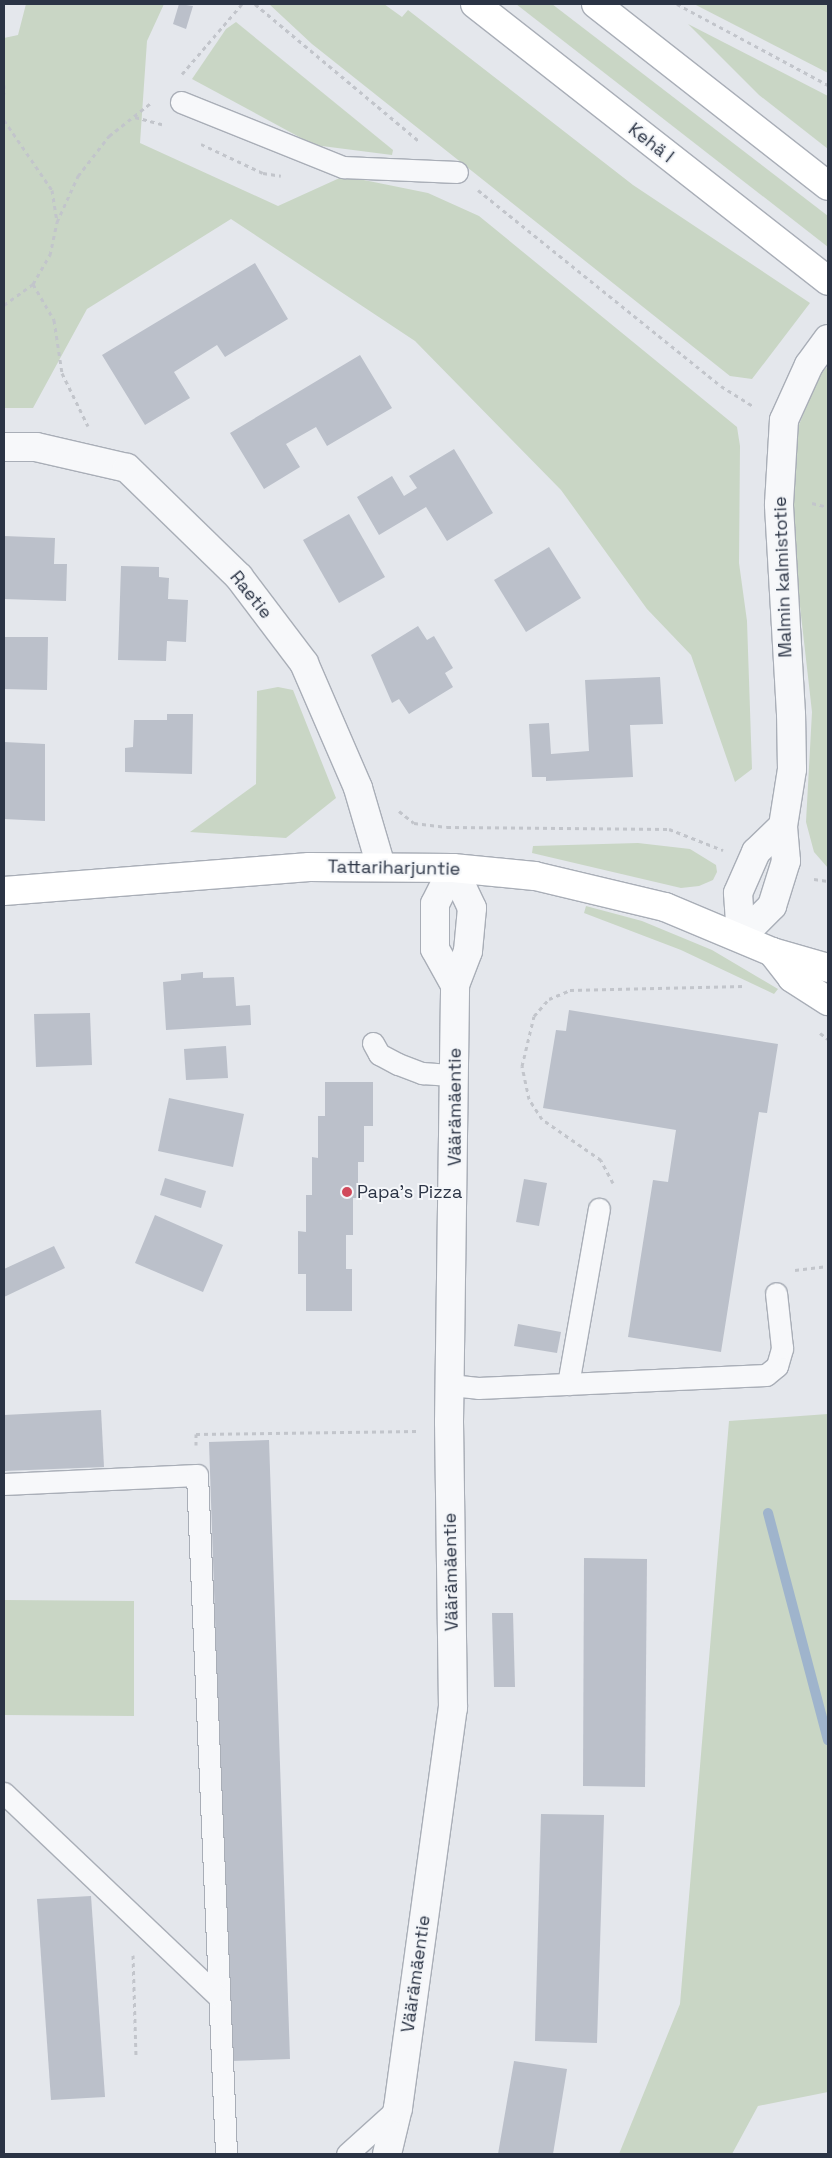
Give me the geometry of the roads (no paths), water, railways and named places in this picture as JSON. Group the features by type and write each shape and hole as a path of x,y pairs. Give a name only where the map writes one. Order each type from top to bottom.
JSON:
{"main road":[{"name":"Kehä I","path":"474,4 828,281"},
{"path":"596,4 828,186"},
{"name":"Tattariharjuntie","path":"4,891 309,866 453,868 585,885 665,907 741,937 772,952 828,968"},
{"name":"Tattariharjuntie","path":"772,952 792,978 828,1002"}],"street":[{"name":"Malmin kalmistotie","path":"741,937 772,906 786,861 783,826 792,769 779,504 784,420 809,365 828,339"},
{"name":"Raetie","path":"4,447 36,447 127,468 239,577 304,663 358,788 381,866"},
{"path":"453,868 435,904 434,948 455,985"},
{"name":"Väärämäentie","path":"387,2154 398,2108 453,1708 450,1385 455,985 468,951 472,908 453,868"}],"lane":[{"path":"181,102 343,167 457,172"},
{"path":"373,1043 379,1054 414,1070 454,1074"},
{"path":"568,1384 599,1209"},
{"path":"450,1385 568,1384 766,1375 777,1366 782,1348 776,1293"},
{"path":"4,1484 197,1475 226,2154"},
{"path":"4,1793 132,1912 218,1996"},
{"path":"347,2154 398,2108"}],"waterway":[{"path":"768,1513 828,1740"}],"place":[{"name":"Papa's Pizza","path":"347,1192"}]}
